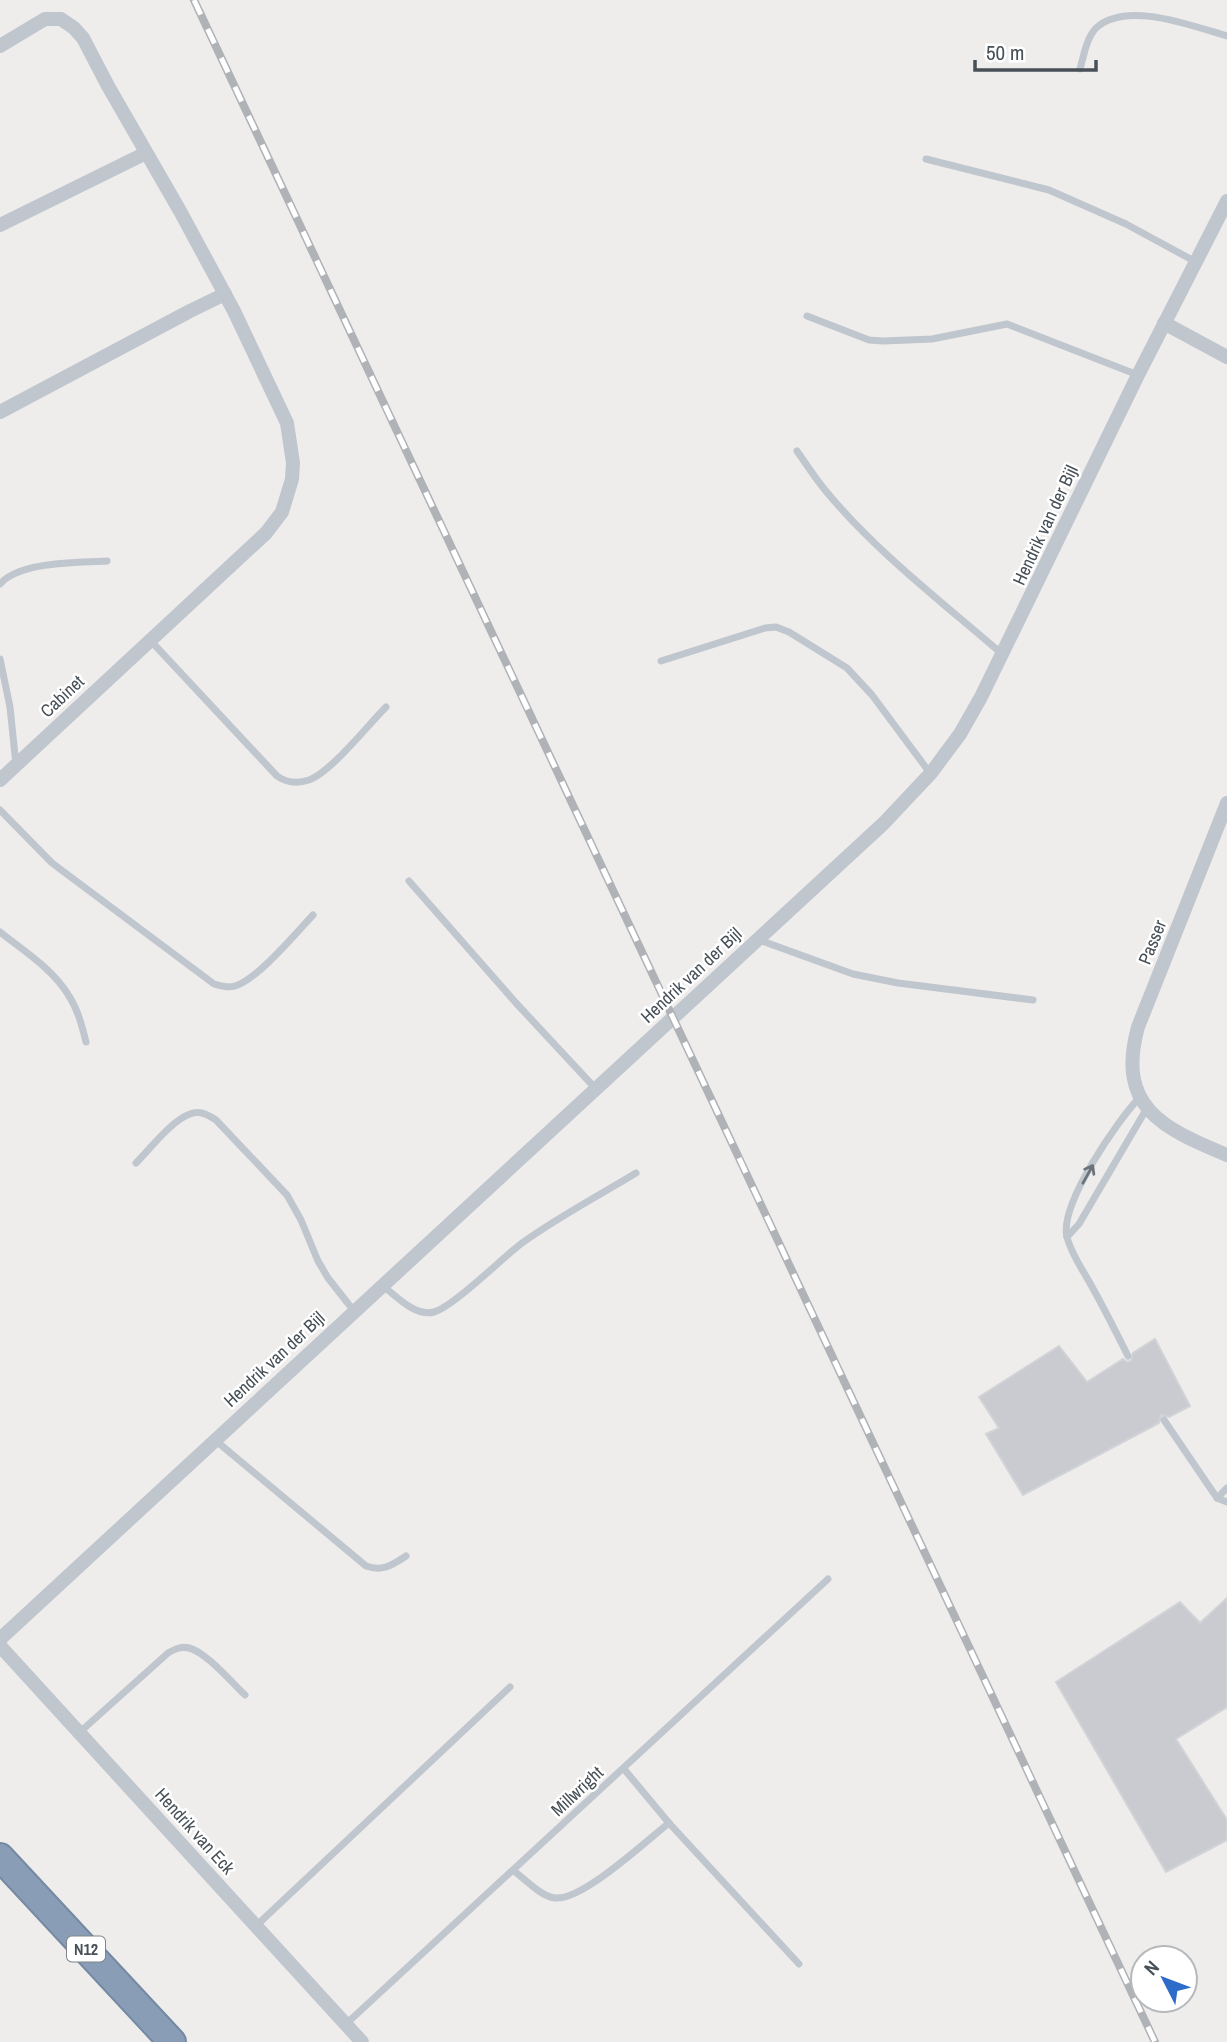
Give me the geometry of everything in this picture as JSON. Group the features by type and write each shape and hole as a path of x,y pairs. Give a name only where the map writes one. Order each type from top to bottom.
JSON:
{"highway":[{"name":"N12","path":"0,1857 172,2042"}],"street":[{"name":"Cabinet","path":"0,46 46,19 54,18 65,21 83,38 225,295 287,423 293,463 292,480 282,512 266,533 0,780"},
{"path":"0,225 146,153"},
{"name":"Hendrik van der Bijl","path":"0,1639 759,939 884,822 931,773 960,734 1003,654 1138,375 1227,201"},
{"path":"0,412 190,310 225,295"},
{"path":"1164,323 1227,357"},
{"name":"Passer","path":"1143,1102 1133,1078 1132,1054 1136,1034 1227,803"},
{"path":"1143,1102 1156,1118 1181,1134 1227,1155"},
{"name":"Hendrik van Eck","path":"0,1646 362,2042"}],"lane":[{"path":"1080,69 1089,38 1095,29 1106,19 1123,14 1164,17 1227,36"},
{"path":"926,159 1049,191 1107,215 1196,262"},
{"path":"807,316 869,340 883,341 932,339 1012,325 1138,375"},
{"path":"797,451 824,489 849,517 920,583 1003,654"},
{"path":"0,584 4,579 23,570 107,561"},
{"path":"661,661 757,630 776,627 789,632 847,668 872,695 931,773"},
{"path":"150,640 277,776 286,782 297,783 320,774 386,707"},
{"path":"0,659 10,707 16,765"},
{"path":"0,810 52,863 214,985 239,985 273,956 313,915"},
{"path":"410,881 516,1003 597,1089"},
{"path":"0,932 54,976 69,995 78,1012 86,1042"},
{"path":"759,939 853,974 898,983 1033,1000"},
{"path":"1067,1237 1079,1224 1143,1102"},
{"path":"1128,1356 1067,1237 1066,1222 1071,1204 1110,1135 1143,1102"},
{"path":"136,1163 173,1126 190,1114 204,1113 216,1120 287,1195 323,1270 354,1311"},
{"path":"383,1286 411,1307 423,1313 434,1312 450,1303 525,1241 636,1173"},
{"path":"1164,1420 1217,1498 1227,1502"},
{"path":"214,1440 366,1566 376,1570 387,1568 406,1556"},
{"path":"1217,1498 1227,1488"},
{"name":"Millwright","path":"346,2024 828,1579"},
{"path":"79,1733 168,1653 179,1647 190,1648 201,1654 245,1695"},
{"path":"256,1926 510,1687"},
{"path":"624,1769 669,1823 799,1964"},
{"path":"514,1871 553,1898 570,1897 596,1881 669,1823"}],"building":[{"path":"1155,1339 1190,1406 1169,1417 1161,1415 1159,1423 1023,1495 986,1434 999,1428 979,1397 1059,1346 1087,1382 1123,1359 1131,1361 1133,1353"},
{"path":"1227,1598 1227,1707 1176,1739 1227,1820 1227,1840 1166,1872 1056,1682 1180,1602 1200,1623"}],"railway":[{"path":"194,0 1155,2042"}]}
